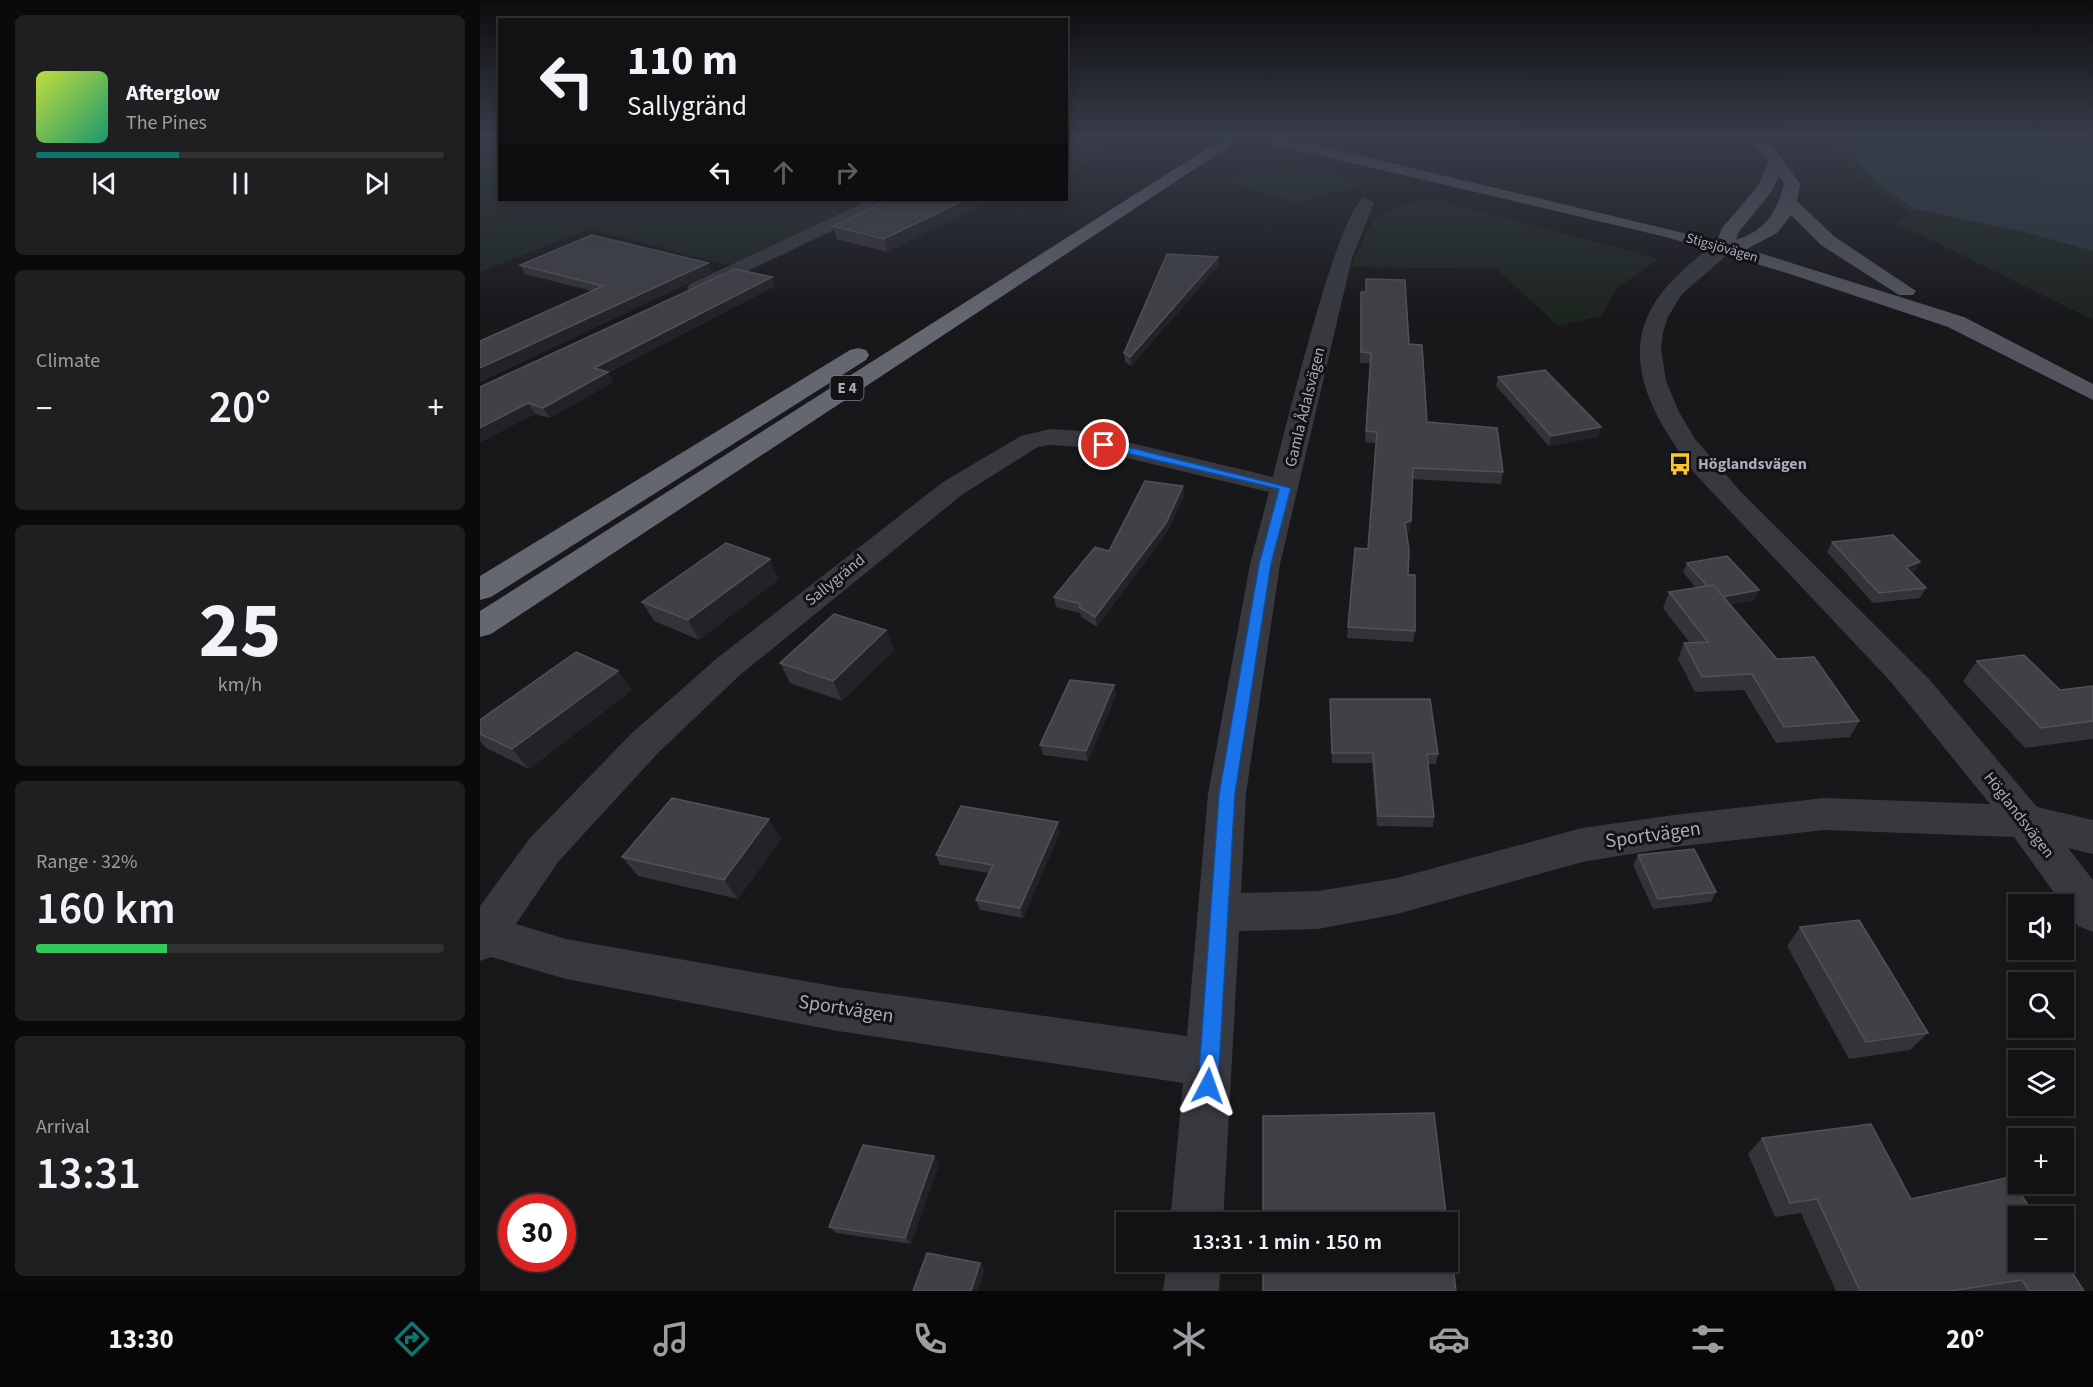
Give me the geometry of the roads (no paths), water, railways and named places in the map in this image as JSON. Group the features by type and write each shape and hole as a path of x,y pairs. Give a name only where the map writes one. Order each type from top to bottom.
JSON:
{"highway":[{"name":"E 4","path":"480,590 1120,197"},
{"name":"E 4","path":"480,626 1127,197"}],"main road":[{"name":"Stigsjövägen","path":"1514,197 1725,248 1956,322 2093,393"},
{"path":"1758,197 1729,232 1725,248 1745,246 1758,241 1790,204 1791,197"},
{"path":"1790,204 1828,241 1854,260 1956,322"}],"street":[{"path":"683,295 880,201"},
{"name":"Gamla Ådalsvägen","path":"1198,1212 1227,794 1265,564 1342,258 1365,203"},
{"name":"Höglandsvägen","path":"1725,248 1682,280 1666,300 1653,324 1650,349 1656,387 1671,420 1697,459 1733,500 1917,688 2026,821 2093,913"},
{"name":"Sallygränd","path":"483,938 544,850 645,743 728,667 952,488 1015,448 1030,441 1050,437 1081,439 1285,488"},
{"name":"Sportvägen","path":"1220,913 1318,910 1396,896 1582,845 1697,828 1824,814 2026,821 2093,837"},
{"name":"Sportvägen","path":"483,938 566,958 838,1008 1210,1063"},
{"path":"1191,1291 1193,1272"}],"place":[{"name":"Höglandsvägen","path":"1680,464"}]}
